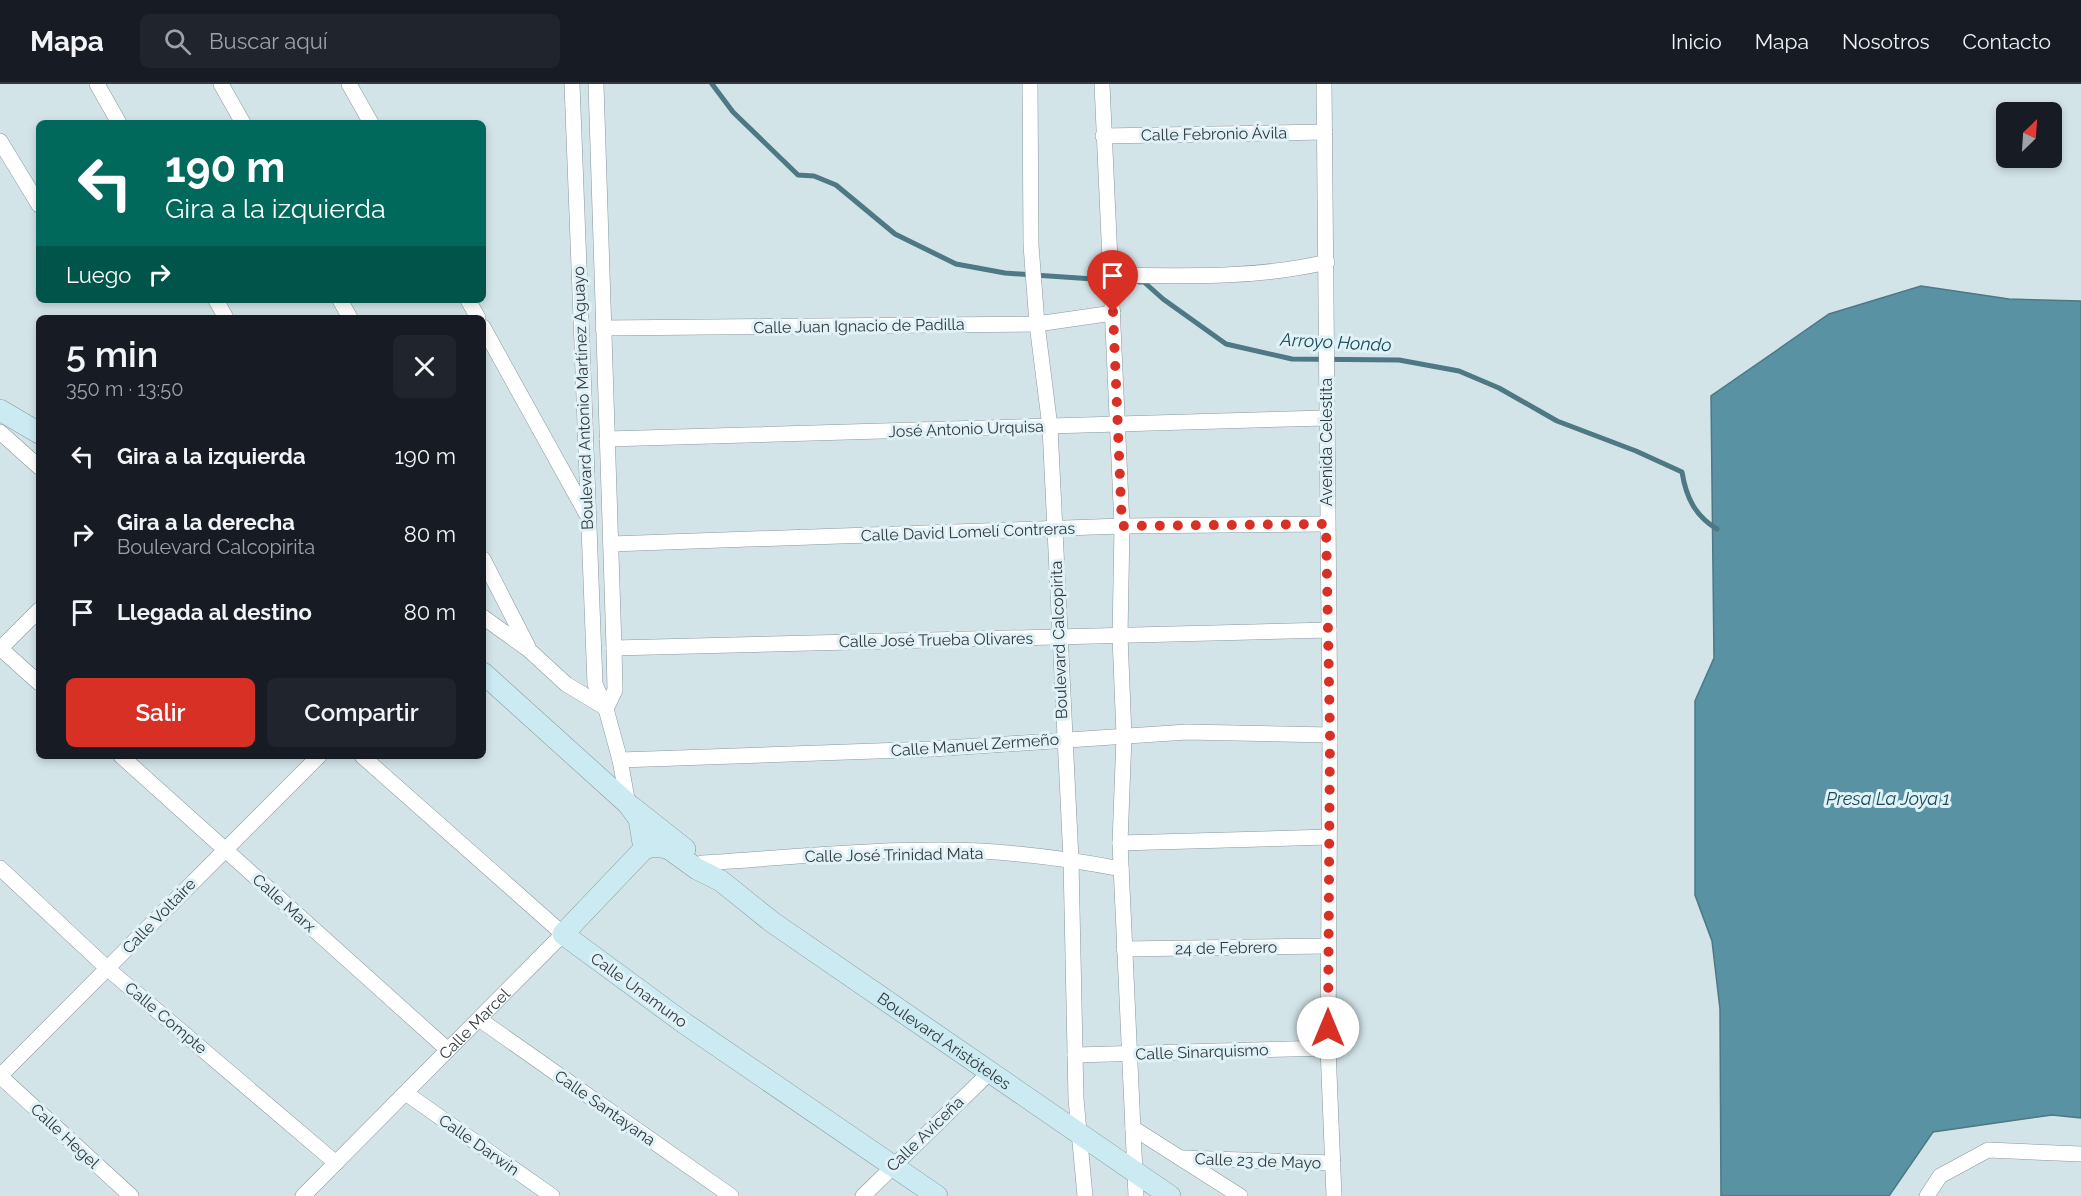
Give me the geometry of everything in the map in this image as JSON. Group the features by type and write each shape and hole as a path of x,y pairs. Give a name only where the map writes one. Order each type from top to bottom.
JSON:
{"street":[{"path":"97,84 117,120"},
{"path":"221,84 241,120"},
{"path":"349,84 369,120"},
{"name":"Boulevard Antonio Martínez Aguayo","path":"572,84 595,684 606,709 620,760 628,804"},
{"name":"Boulevard Antonio Martínez Aguayo","path":"596,84 615,690 606,709"},
{"name":"Boulevard Calcopirita","path":"1030,84 1031,245 1037,324 1050,427 1056,529 1058,637 1071,860 1075,1055 1085,1196"},
{"path":"1102,84 1122,526 1120,636 1124,736 1120,843 1136,1196"},
{"name":"Avenida Celestita","path":"1324,84 1327,262 1325,418 1330,735 1328,1048 1334,1196"},
{"name":"Calle Febronio Ávila","path":"1103,136 1325,132"},
{"path":"0,141 36,200"},
{"path":"1111,277 1239,275 1293,270 1327,262"},
{"name":"Calle Juan Ignacio de Padilla","path":"603,328 1037,324 1113,312"},
{"path":"486,332 587,515"},
{"path":"0,410 36,431"},
{"name":"José Antonio Urquisa","path":"607,439 1325,418"},
{"path":"0,432 36,464"},
{"name":"Calle David Lomelí Contreras","path":"611,544 1122,526 1326,524"},
{"path":"486,565 529,650"},
{"path":"36,613 0,648 36,680"},
{"path":"486,619 529,650 566,684 606,709"},
{"name":"Calle José Trueba Olivares","path":"614,648 1329,630"},
{"name":"Boulevard Aristóteles","path":"486,676 628,804 702,862 721,882 772,922 1170,1196"},
{"name":"Calle Manuel Zermeño","path":"620,760 932,749 1187,732 1330,735"},
{"name":"Calle Marx","path":"124,759 448,1050"},
{"name":"Calle Voltaire","path":"0,1076 316,759"},
{"name":"Calle Unamuno","path":"365,759 563,934 684,1023 937,1196"},
{"name":"Boulevard Aristóteles","path":"628,804 639,819 644,849 662,845 721,882"},
{"path":"1120,843 1329,837"},
{"name":"Calle Marcel","path":"303,1196 407,1094 644,849"},
{"name":"Calle José Trinidad Mata","path":"702,862 928,850 980,851 1071,860 1121,869"},
{"name":"Calle Compte","path":"0,868 108,969 336,1163"},
{"name":"24 de Febrero","path":"1124,949 1328,946"},
{"name":"Calle Santayana","path":"479,1019 731,1196"},
{"name":"Calle Sinarquismo","path":"1075,1055 1328,1048"},
{"name":"Calle Aviceña","path":"862,1196 989,1073"},
{"name":"Calle Hegel","path":"0,1076 131,1196"},
{"name":"Calle Darwin","path":"407,1094 552,1196"},
{"name":"Calle 23 de Mayo","path":"1133,1128 1240,1196"},
{"path":"1927,1196 1940,1176 1988,1150 2081,1154"},
{"name":"Calle 23 de Mayo","path":"1183,1158 1333,1163"}],"water":[{"name":"Presa La Joya 1","path":"1921,286 2009,299 2081,301 2081,1118 2052,1115 1933,1132 1889,1196 1721,1196 1720,1009 1712,941 1695,895 1695,701 1714,658 1711,396 1829,314"}],"waterway":[{"name":"Arroyo Hondo","path":"712,84 733,112 798,175 814,176 836,185 895,234 956,264 1005,273 1108,280"},
{"name":"Arroyo Hondo","path":"1139,282 1144,282 1163,299 1226,344 1292,359 1399,360 1459,371 1499,388 1557,421 1636,451 1682,472 1686,490 1697,512 1717,529"}],"route":[{"path":"1113,312 1122,526 1326,524 1330,735 1328,1028"}]}
